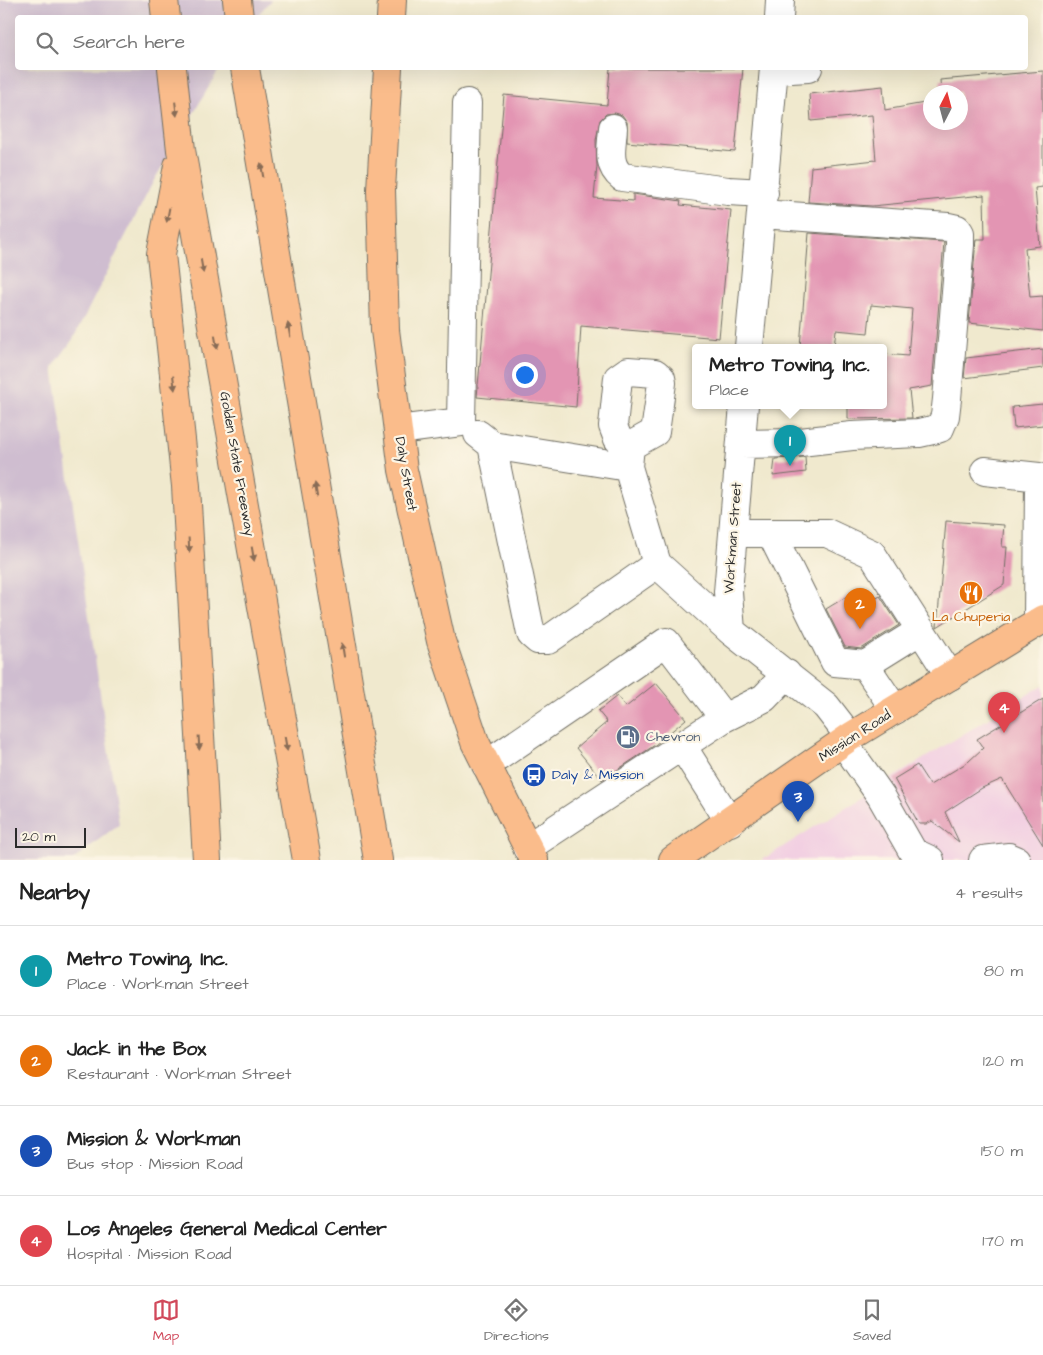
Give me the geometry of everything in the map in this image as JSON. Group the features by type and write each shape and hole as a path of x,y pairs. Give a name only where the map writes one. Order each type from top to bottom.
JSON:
{"main road":[{"path":"164,0 166,15"},
{"path":"237,0 239,15"},
{"path":"391,15 392,0"},
{"name":"Golden State Freeway","path":"172,70 181,150 307,860"},
{"name":"Daly Street","path":"388,70 380,190 385,330 403,470 441,641 475,742 530,854"},
{"path":"247,78 378,860"},
{"path":"181,150 160,254 186,486 207,860"},
{"name":"Mission Road","path":"673,860 847,740 1040,621"},
{"path":"350,698 397,860"}],"street":[{"path":"779,15 780,0"},
{"path":"749,344 774,70"},
{"path":"460,422 467,103"},
{"path":"614,128 611,165 615,172 622,177 728,191 762,204 939,226 958,229 960,233 948,389 945,416 940,428 919,433 852,436 792,444 741,444"},
{"name":"Workman Street","path":"731,631 728,592 744,409"},
{"path":"398,430 460,422 492,445 629,456 656,564 731,631 826,706 919,857"},
{"path":"492,445 531,634 538,640 548,640 656,564"},
{"path":"985,471 1039,477 1040,621"},
{"path":"733,533 827,533 872,554 950,676"},
{"path":"771,533 835,662 865,665 921,630"},
{"path":"486,765 666,642 724,718"},
{"path":"865,665 895,710"},
{"path":"530,854 724,718 764,698 786,674"},
{"path":"682,746 730,822"},
{"path":"983,860 1009,857 1016,860"}],"shaded area":[{"path":"0,0 271,0 258,15 15,15 15,70 219,70 153,182 73,339 53,367 119,824 73,860 0,860"},
{"path":"1043,685 1043,860 762,860 889,780"}],"building":[{"path":"610,70 743,70 735,152 627,142 627,122 622,115 615,113 606,114 600,120 596,140 597,166 594,198 633,201 633,194 681,201 680,205 731,210 719,338 581,326 576,407 477,397 504,95 607,105"},
{"path":"1043,71 1043,187 1035,188 1040,246 1025,248 1030,297 1043,296 1043,331 969,323 976,239 985,239 984,195 872,206 808,202 811,167 876,160 872,115 811,121 809,94 883,86 885,110 923,103 923,130 968,130 968,85 940,85 940,80"},
{"path":"809,233 944,242 932,386 909,390 912,418 848,419 848,409 887,409 887,354 908,356 912,309 871,305 868,333 836,330 834,344 800,344"},
{"path":"1043,349 1043,368 964,378 966,358"},
{"path":"1043,404 1043,425 1014,428 1012,407"},
{"path":"805,457 806,472 773,476 775,459"},
{"path":"946,521 1004,525 1002,547 1007,547 1004,585 937,627"},
{"path":"862,587 870,602 880,596 899,625 861,649 845,647 826,609"},
{"path":"656,683 686,719 655,745 602,780 576,748 607,722 598,711 617,696 626,707"},
{"path":"1043,699 1043,845 1002,779 982,788 945,812 959,842 932,821 926,824 919,824 894,779 917,765 930,785 968,762 983,748 977,739"}],"place":[{"name":"Metro Towing, Inc.","path":"790,466"},
{"name":"La Chuperia","path":"971,593"},
{"name":"Jack in the Box","path":"860,629"},
{"name":"Los Angeles General Medical Center","path":"1004,733"},
{"name":"Chevron","path":"628,737"},
{"name":"Daly & Mission","path":"534,775"},
{"name":"Mission & Workman","path":"798,822"}]}
